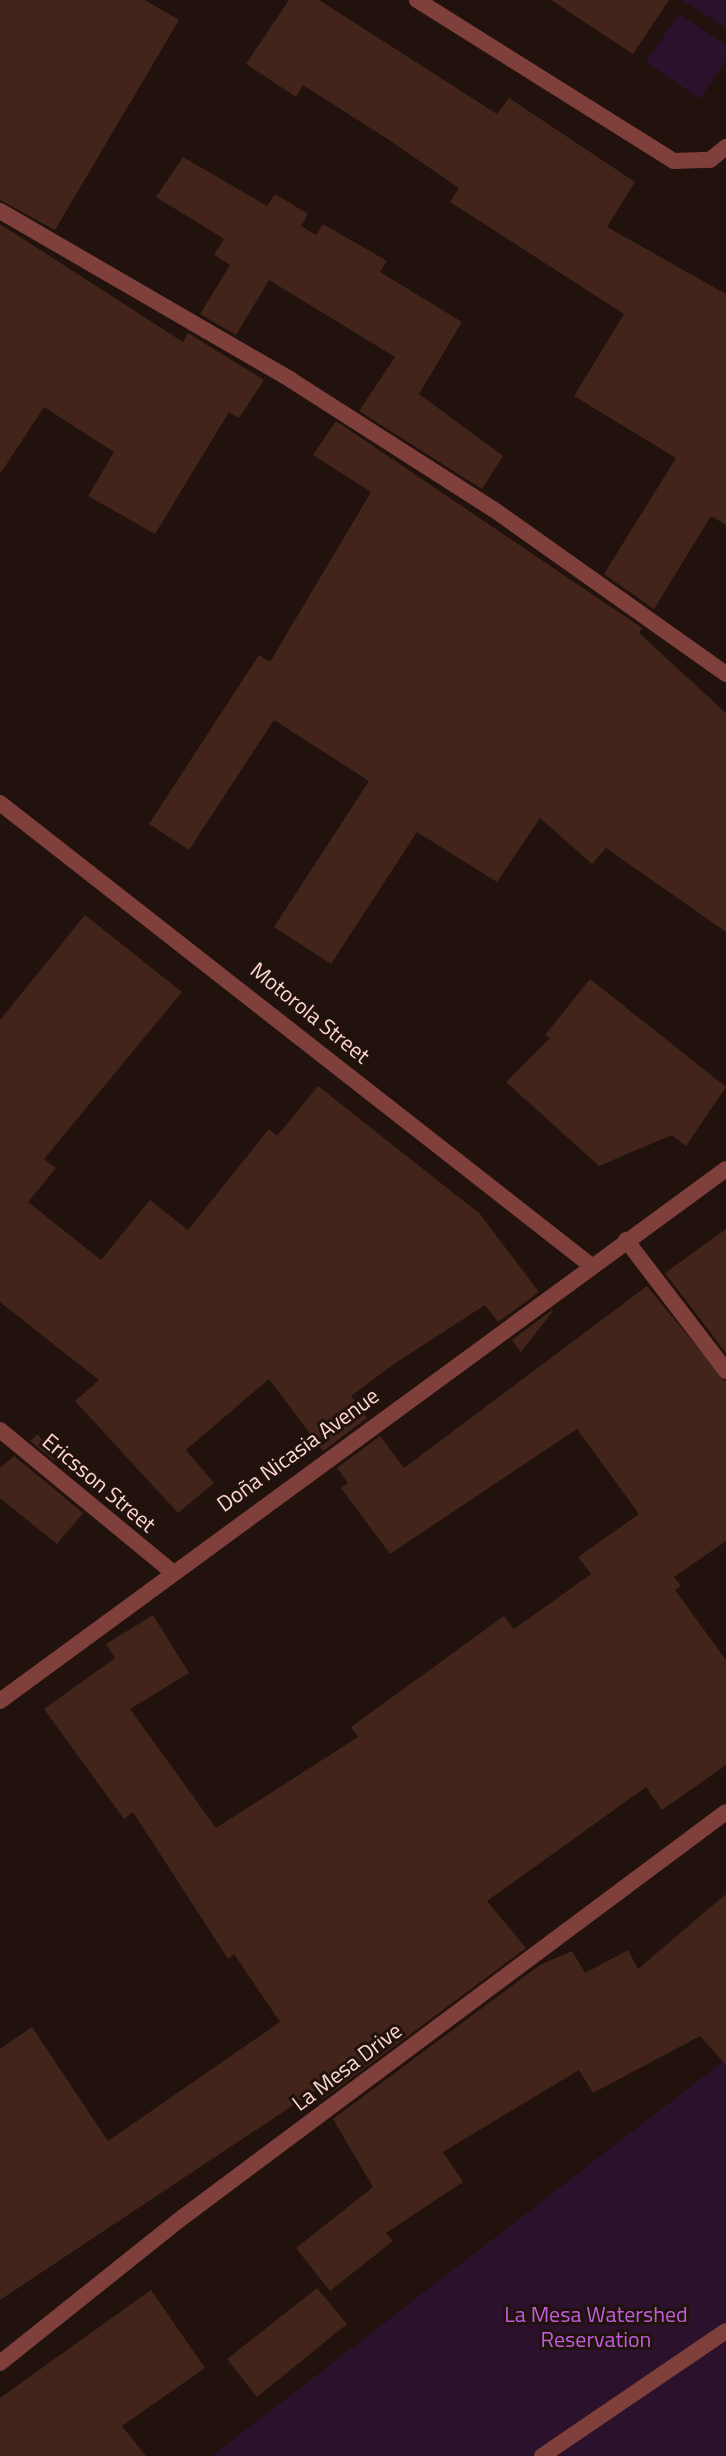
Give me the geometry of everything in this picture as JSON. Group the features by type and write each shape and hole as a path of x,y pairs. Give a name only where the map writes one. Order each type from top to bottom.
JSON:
{"street":[{"path":"417,0 674,161 710,160 726,147"},
{"path":"0,211 291,380 505,518 726,674"},
{"name":"Motorola Street","path":"0,803 589,1264"},
{"name":"Doña Nicasia Avenue","path":"0,1701 170,1570 589,1264 726,1169"},
{"path":"626,1240 726,1371"},
{"name":"Ericsson Street","path":"0,1430 170,1570"},
{"name":"La Mesa Drive","path":"0,2363 183,2217 726,1812"},
{"path":"542,2456 726,2331"}],"green space":[{"path":"682,0 726,0 726,28"},
{"path":"679,14 726,45 726,60 700,99 646,62"},
{"name":"La Mesa Watershed Reservation","path":"726,2059 726,2456 212,2456"}],"building":[{"path":"0,0 145,0 179,20 55,230 0,200"},
{"path":"289,0 319,0 497,114 509,98 635,182 607,227 726,294 726,525 711,516 654,609 604,574 676,458 574,396 624,314 450,202 459,188 389,140 303,85 296,97 246,64"},
{"path":"551,0 669,0 633,54"},
{"path":"183,157 267,206 275,194 308,214 301,226 316,235 323,224 387,261 380,272 462,322 419,394 503,456 482,489 359,411 395,357 269,280 236,335 200,314 230,265 214,255 224,239 156,197"},
{"path":"0,224 183,342 188,333 264,380 239,418 229,412 155,534 88,496 114,452 44,407 0,474"},
{"path":"336,421 642,628 639,633 726,713 726,932 606,848 592,864 540,818 497,882 417,832 331,964 274,927 369,781 274,720 189,850 149,824 259,655 270,662 371,492 313,455"},
{"path":"85,915 182,992 44,1159 56,1168 28,1202 101,1260 150,1200 188,1230 269,1129 277,1136 318,1086 480,1214 539,1292 498,1322 485,1305 394,1364 351,1396 367,1418 323,1451 269,1379 186,1450 214,1483 178,1513 75,1401 99,1380 0,1302 0,1020"},
{"path":"590,979 726,1087 686,1146 672,1135 599,1166 506,1082 550,1038 545,1035"},
{"path":"726,1229 726,1353 665,1273"},
{"path":"647,1286 726,1382 726,1541 674,1577 681,1586 675,1590 726,1660 726,1765 662,1810 646,1787 487,1901 526,1948 322,2100 316,2090 0,2300 0,2049 32,2027 108,2141 280,2022 234,1954 228,1959 133,1812 124,1819 44,1709 115,1658 106,1644 153,1615 189,1673 130,1709 216,1828 358,1737 351,1727 504,1616 514,1629 591,1574 578,1557 639,1514 577,1429 390,1554 341,1488 348,1483 337,1468 380,1436 404,1468"},
{"path":"553,1311 521,1352 512,1340"},
{"path":"38,1434 56,1462 30,1441"},
{"path":"14,1456 83,1513 57,1544 0,1498 0,1468"},
{"path":"726,1894 726,2065 700,2036 593,2093 579,2070 443,2152 463,2182 386,2233 393,2241 330,2291 296,2248 373,2187 333,2119 540,1965 572,1951 585,1973 628,1950 638,1969"},
{"path":"317,2288 347,2324 257,2397 227,2359"},
{"path":"151,2290 205,2368 122,2426 146,2456 0,2456 0,2398"}]}
